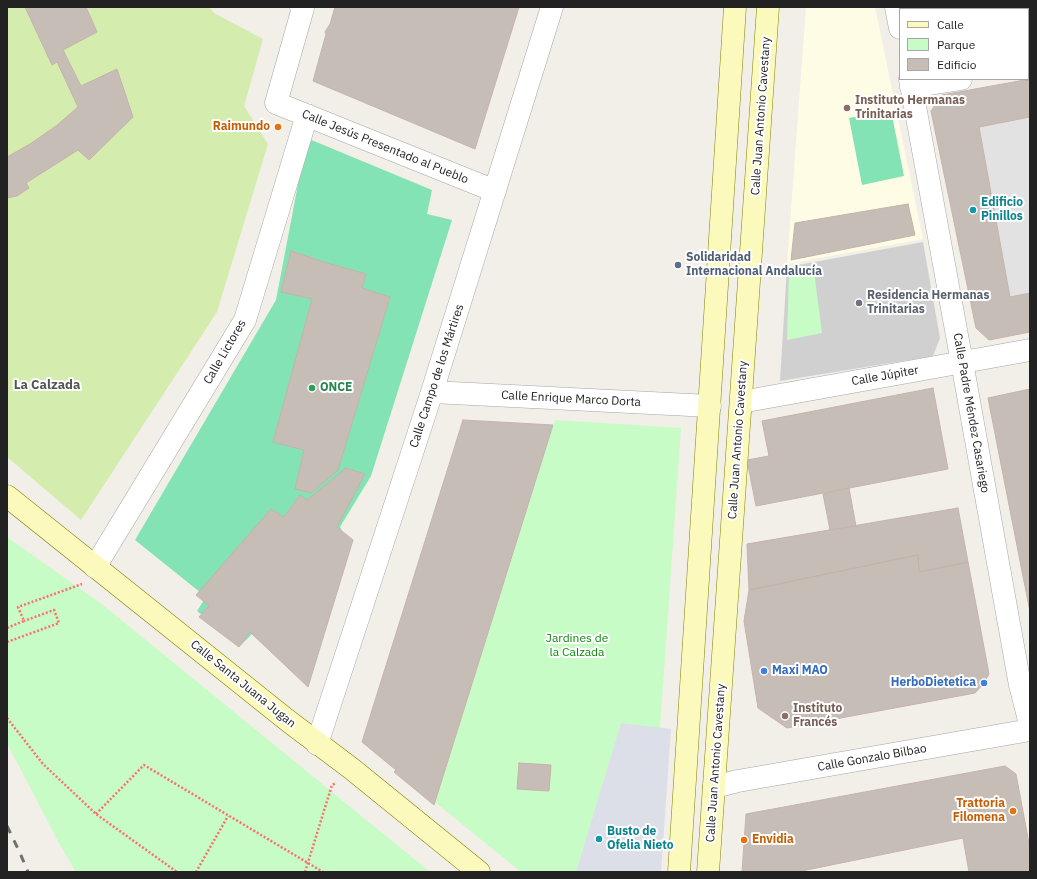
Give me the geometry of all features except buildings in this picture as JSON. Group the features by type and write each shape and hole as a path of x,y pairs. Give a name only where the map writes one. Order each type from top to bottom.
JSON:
{"main road":[{"path":"679,872 710,406 718,261 736,7"},
{"name":"Calle Juan Antonio Cavestany","path":"708,872 768,7"},
{"name":"Calle Santa Juana Jugan","path":"7,496 317,744 352,769 479,872"}],"street":[{"name":"Calle Jesús Presentado al Pueblo","path":"301,7 303,8 276,103 495,191"},
{"name":"Calle Campo de los Mártires","path":"317,744 432,392 552,7"},
{"path":"896,7 899,23"},
{"path":"910,83 948,80"},
{"name":"Calle Padre Méndez Casariego","path":"910,83 1020,685 1030,724"},
{"name":"Calle Lictores","path":"100,571 244,320 307,115"},
{"name":"Calle Júpiter","path":"741,402 1030,350"},
{"name":"Calle Enrique Marco Dorta","path":"432,392 710,406"},
{"name":"Calle Gonzalo Bilbao","path":"714,787 1030,730"}],"path":[{"path":"24,622 18,607 100,571"},
{"path":"7,628 54,610 59,623 7,642"},
{"path":"7,718 44,764 96,814 177,872"},
{"path":"96,814 144,765 323,872"},
{"path":"305,872 332,785 337,782"},
{"path":"196,872 228,816"}],"shaded area":[{"name":"Instituto Hermanas Trinitarias","path":"806,7 875,7 923,239 787,264"},
{"path":"1030,117 1030,293 1010,297 979,127"},
{"name":"Residencia Hermanas Trinitarias","path":"923,242 940,338 933,356 780,381 787,267"},
{"path":"621,723 671,729 661,872 576,872"}],"green space":[{"path":"7,7 209,7 214,13 263,39 244,106 268,144 217,312 81,520 7,457"},
{"path":"891,110 904,176 862,185 849,118"},
{"name":"ONCE","path":"309,139 432,190 427,214 452,220 371,476 340,527 349,544 307,683 252,634 240,646 197,611 206,597 135,540 276,300 303,158"},
{"path":"814,271 822,333 787,340 789,272"},
{"name":"Jardines de la Calzada","path":"555,420 681,428 660,728 621,723 576,872 521,872 435,802"},
{"path":"7,537 103,605 430,872 76,872 59,843 7,743"}],"railway":[{"path":"7,826 28,872"}],"place":[{"name":"Instituto Hermanas Trinitarias","path":"847,108"},
{"name":"Raimundo","path":"278,127"},
{"name":"Edificio Pinillos","path":"973,210"},
{"name":"Solidaridad Internacional Andalucía","path":"678,265"},
{"name":"Residencia Hermanas Trinitarias","path":"859,303"},
{"name":"ONCE","path":"312,388"},
{"name":"Maxi MAO","path":"764,671"},
{"name":"HerboDietetica","path":"984,683"},
{"name":"Instituto Francés","path":"785,716"},
{"name":"Trattoria Filomena","path":"1013,811"},
{"name":"Busto de Ofelia Nieto","path":"599,839"},
{"name":"Envidia","path":"744,840"}],"district":[{"name":"La Calzada","path":"47,385"}]}
